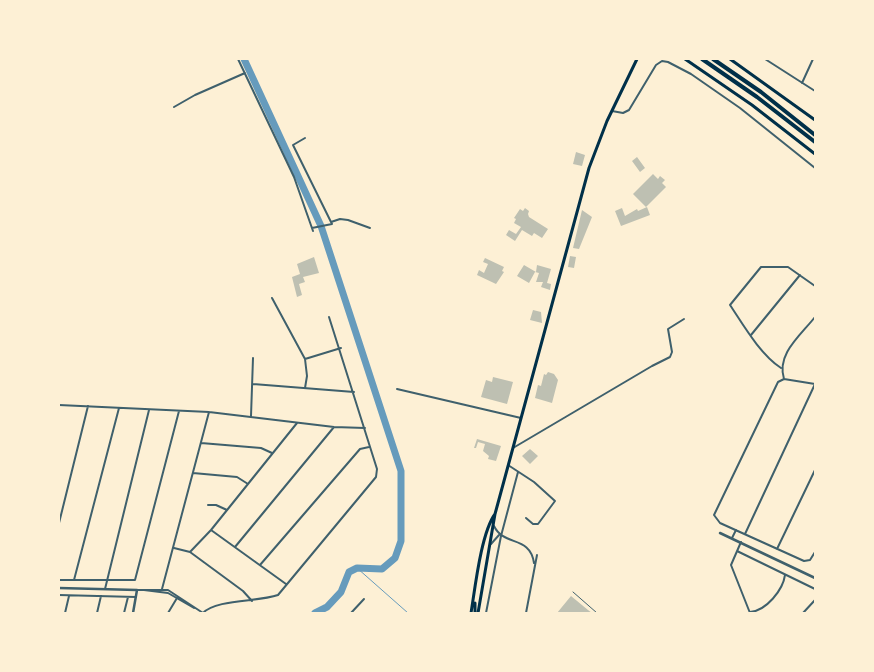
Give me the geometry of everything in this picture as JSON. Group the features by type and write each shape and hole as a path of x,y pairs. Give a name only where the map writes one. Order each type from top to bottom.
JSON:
{"highway":[{"path":"702,59 757,97 815,142"},
{"path":"713,59 761,92 815,135"}],"main road":[{"path":"476,613 495,514 589,168 612,111 637,59"},
{"path":"685,59 752,104 815,154"},
{"path":"730,59 815,120"},
{"path":"471,613 485,540 490,521 495,514"},
{"path":"475,598 476,613"}],"street":[{"path":"238,59 294,177 313,230 332,224 331,222 340,219 370,228"},
{"path":"764,59 815,91"},
{"path":"771,63 773,59"},
{"path":"802,83 813,59"},
{"path":"612,111 623,113 629,110 656,65 662,61 668,62 683,68 720,94 815,168"},
{"path":"174,107 194,95 245,74"},
{"path":"305,138 293,144 331,222"},
{"path":"782,368 774,363 730,305 761,267 788,267 815,286"},
{"path":"751,335 800,275"},
{"path":"272,298 305,358 307,376 305,388"},
{"path":"162,589 203,613 219,606 278,595 376,477 378,473 365,428 341,348 329,317"},
{"path":"784,378 782,368 785,354 815,317"},
{"path":"513,448 670,357 672,352 668,329 684,319"},
{"path":"305,358 341,348"},
{"path":"251,416 252,358"},
{"path":"745,534 815,384 784,378 778,382 714,514 720,523 804,561 810,560 815,552"},
{"path":"253,384 354,392"},
{"path":"397,389 461,402 521,418"},
{"path":"59,405 210,412 334,427 365,428"},
{"path":"59,522 88,406"},
{"path":"74,580 119,408"},
{"path":"106,589 149,410"},
{"path":"59,580 135,580 179,411"},
{"path":"156,592 162,589 210,412"},
{"path":"190,552 211,530 297,423"},
{"path":"235,547 334,427"},
{"path":"201,443 261,448 273,454"},
{"path":"260,566 360,449 370,447"},
{"path":"508,465 554,498 554,503 538,524 533,524 526,518"},
{"path":"777,549 815,470"},
{"path":"486,613 500,536 518,472"},
{"path":"193,473 237,477 248,484"},
{"path":"208,505 216,505 227,510"},
{"path":"494,526 500,536 527,546 533,554 534,563"},
{"path":"211,530 287,585"},
{"path":"732,538 736,530"},
{"path":"720,532 815,578"},
{"path":"490,546 500,536"},
{"path":"741,542 731,565 750,613 764,607 782,587 785,575"},
{"path":"174,548 190,552 243,591 252,601"},
{"path":"737,551 815,589"},
{"path":"526,613 537,555"},
{"path":"59,588 162,589 179,595 194,608"},
{"path":"133,613 138,590"},
{"path":"143,590 175,598"},
{"path":"168,613 175,598 179,595"},
{"path":"59,596 137,597"},
{"path":"65,613 69,596"},
{"path":"97,613 101,596"},
{"path":"124,613 128,597"},
{"path":"351,613 364,598"},
{"path":"803,613 815,600"}],"lane":[{"path":"573,592 597,613"}],"building":[{"path":"576,152 585,155 582,166 573,164"},
{"path":"637,157 645,168 640,172 632,161"},
{"path":"653,174 658,179 660,176 665,180 662,183 666,187 646,207 633,194"},
{"path":"647,207 650,215 621,226 615,211 622,208 625,216 637,209 638,211"},
{"path":"525,208 529,211 529,217 548,229 542,238 534,233 532,236 522,230 515,241 506,235 509,230 516,234 521,227 514,223 516,219 514,218 520,209 523,211"},
{"path":"582,210 592,217 579,249 573,248"},
{"path":"570,256 576,257 574,268 568,267"},
{"path":"314,257 319,273 303,277 305,282 299,284 302,295 297,297 292,277 300,274 297,264"},
{"path":"485,258 504,267 502,271 504,272 496,284 477,275 479,270 484,273 488,264 483,262"},
{"path":"524,265 536,272 537,265 551,269 547,283 551,284 550,290 541,287 543,282 536,282 539,273 535,272 529,283 517,276"},
{"path":"533,310 541,312 542,323 530,320"},
{"path":"548,372 554,374 558,380 552,403 535,398 538,385 541,386 544,374 546,375"},
{"path":"493,377 513,382 507,404 481,397 486,380 492,382"},
{"path":"477,439 501,446 496,461 488,459 489,456 483,451 485,444 478,442 476,448 474,448"},
{"path":"530,449 538,456 530,464 522,456"},
{"path":"571,596 588,610 592,613 557,613"}],"waterway":[{"path":"244,59 321,226 401,471 401,541 395,558 382,569 357,568 349,572 341,592 327,607 315,613"},
{"path":"357,568 408,613"}]}
